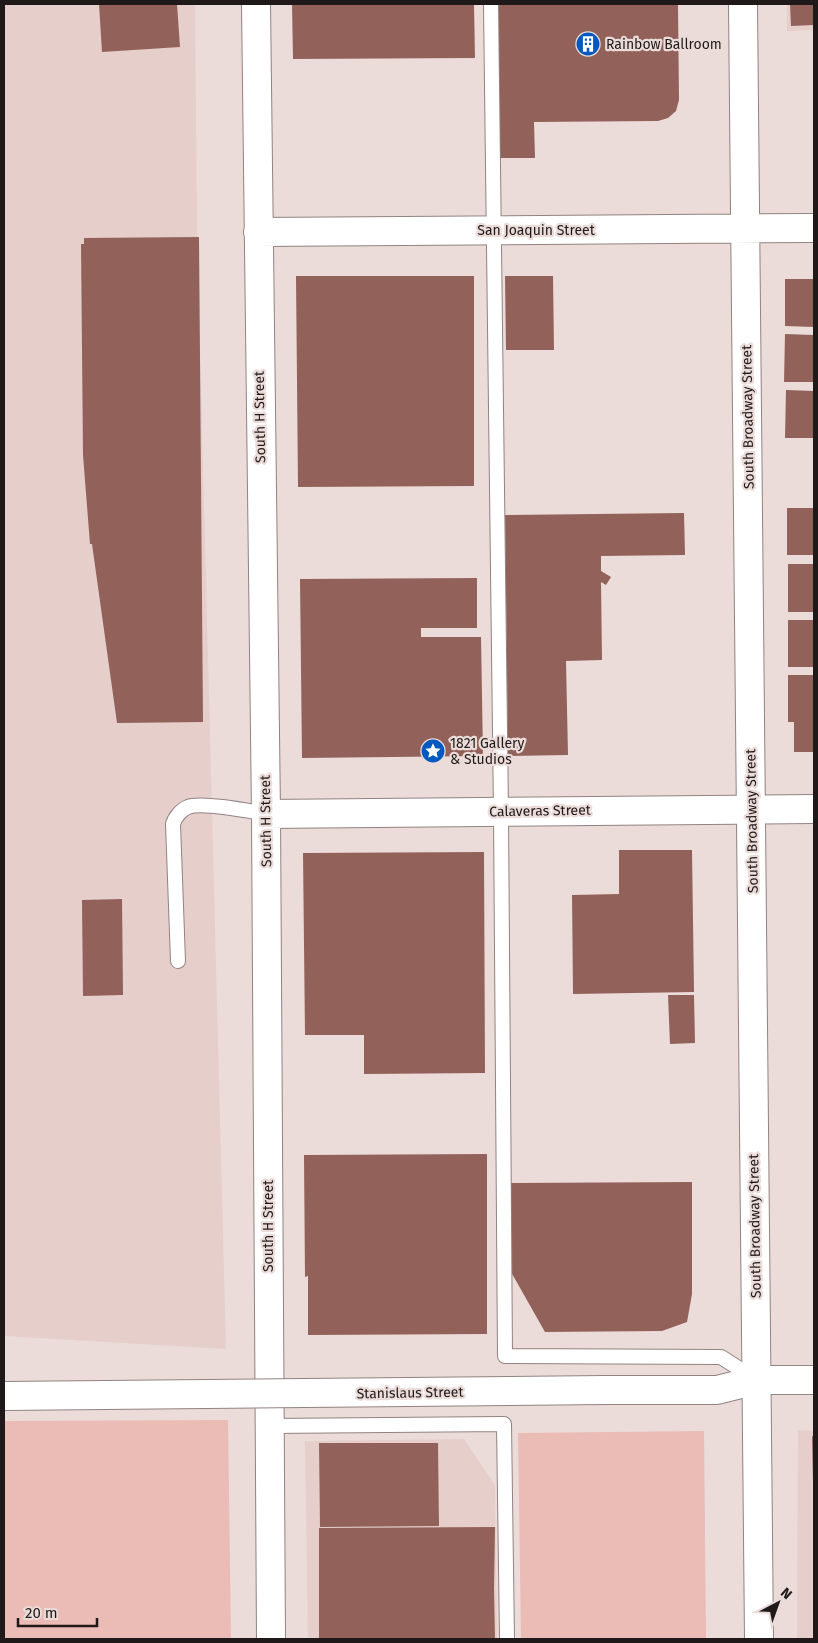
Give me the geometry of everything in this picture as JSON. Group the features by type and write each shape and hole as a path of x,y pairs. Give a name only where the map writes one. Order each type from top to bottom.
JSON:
{"street":[{"name":"South H Street","path":"256,4 266,814 271,1639"},
{"name":"South Broadway Street","path":"743,4 759,1639"},
{"name":"San Joaquin Street","path":"258,232 814,228"},
{"name":"Calaveras Street","path":"266,814 814,808"},
{"name":"Stanislaus Street","path":"4,1396 717,1390 757,1380 814,1380"}],"lane":[{"path":"491,4 501,812 504,1356 721,1357 757,1380"},
{"path":"178,961 173,824 175,817 188,806 212,806 266,814"},
{"path":"270,1426 504,1424 507,1639"}],"shaded area":[{"path":"4,4 195,4 197,235 226,1349 4,1336"},
{"path":"787,4 814,4 814,30 787,31"},
{"path":"228,1420 231,1639 4,1639 4,1421"},
{"path":"798,1430 814,1431 814,1639 797,1639"},
{"path":"704,1431 706,1639 521,1639 518,1433"},
{"path":"464,1439 495,1485 497,1639 308,1639 305,1441"}],"building":[{"path":"99,4 177,4 180,47 102,52"},
{"path":"292,4 474,4 475,58 293,59"},
{"name":"Rainbow Ballroom","path":"498,4 678,4 679,100 676,111 668,118 658,121 534,122 535,158 499,158"},
{"path":"790,4 814,4 814,25 791,26"},
{"path":"199,237 203,722 117,723 92,544 90,544 83,455 81,244 84,244 84,238"},
{"path":"296,276 474,276 474,486 298,487"},
{"path":"505,276 553,276 554,350 506,350"},
{"path":"785,279 814,279 814,327 785,326"},
{"path":"785,334 814,335 814,382 784,382"},
{"path":"786,390 814,391 814,438 785,438"},
{"path":"787,508 814,508 814,555 787,555"},
{"path":"684,513 685,555 601,556 601,571 611,577 606,585 601,582 602,660 566,661 568,755 508,756 505,515"},
{"path":"788,564 814,564 814,612 788,612"},
{"path":"477,578 477,628 421,628 421,637 481,637 483,756 302,758 300,579"},
{"path":"788,620 814,620 814,667 788,667"},
{"path":"788,675 814,675 814,752 794,752 794,722 788,722"},
{"path":"619,850 692,850 694,992 573,994 572,895 619,894"},
{"path":"484,852 485,1073 364,1074 364,1035 305,1035 303,853"},
{"path":"122,899 123,995 83,996 82,900"},
{"path":"668,995 694,995 695,1043 670,1044"},
{"path":"487,1154 487,1334 308,1335 308,1276 305,1277 304,1155"},
{"path":"692,1182 692,1294 687,1322 662,1331 545,1332 511,1272 511,1183"},
{"path":"812,1436 814,1437 814,1482 813,1482"},
{"path":"319,1443 438,1443 439,1526 320,1527"},
{"path":"495,1527 495,1639 319,1639 319,1528"}],"place":[{"name":"Rainbow Ballroom","path":"588,44"},
{"name":"1821 Gallery & Studios","path":"433,751"}]}
